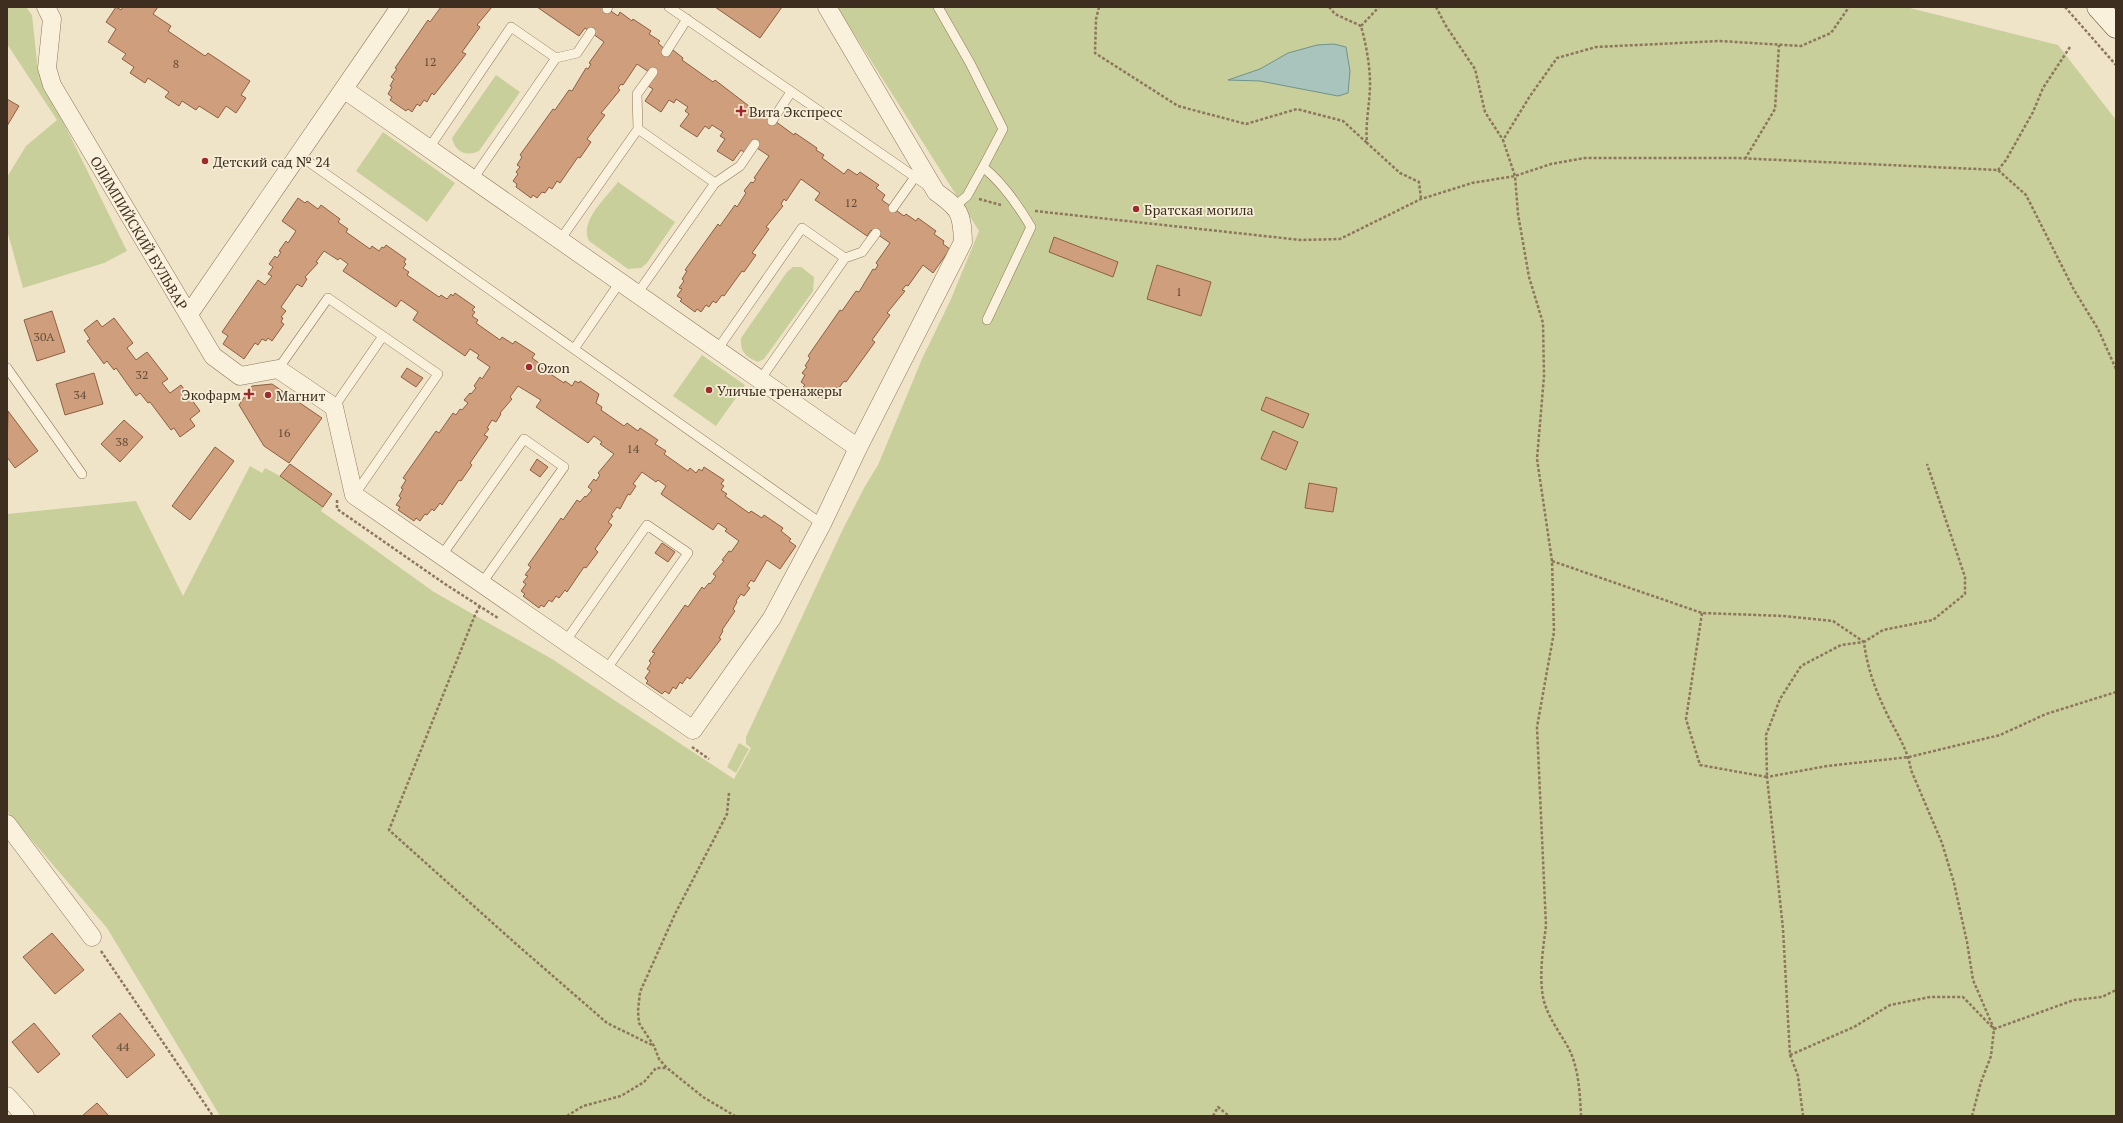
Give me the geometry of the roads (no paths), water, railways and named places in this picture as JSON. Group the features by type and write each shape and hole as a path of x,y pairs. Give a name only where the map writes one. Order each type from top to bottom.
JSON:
{"main road":[{"path":"2098,7 2116,27"}],"street":[{"name":"ОЛИМПИЙСКИЙ БУЛЬВАР","path":"46,7 52,19 47,68 52,85 189,314 400,7"},
{"path":"189,314 213,356 240,376 278,369 334,407 354,495 693,730 772,618 822,524 858,448 963,242 961,201 936,192 827,7"},
{"path":"344,90 858,448"},
{"path":"7,824 92,937"},
{"path":"7,1096 25,1116"}],"lane":[{"path":"669,7 936,192"},
{"path":"938,7 970,63 1003,129 983,167 961,201"},
{"path":"666,52 687,20"},
{"path":"429,148 511,27 556,58"},
{"path":"473,179 556,58 577,52 591,32"},
{"path":"560,240 638,129 637,94 653,72"},
{"path":"772,121 791,92"},
{"path":"638,129 715,183"},
{"path":"638,294 715,183 740,166 755,144"},
{"path":"299,155 822,524"},
{"path":"983,167 994,176 1020,210 1030,227 986,320"},
{"path":"892,208 915,177"},
{"path":"717,350 802,228 845,258"},
{"path":"760,380 845,258 862,252 876,233"},
{"path":"574,349 620,282"},
{"path":"278,369 328,298 438,374 354,495"},
{"path":"334,407 383,336"},
{"path":"7,368 82,474"},
{"path":"442,555 524,439 564,467 482,584"},
{"path":"565,642 647,525 688,553 606,670"}],"water":[{"path":"1334,44 1346,47 1350,71 1348,93 1338,96 1260,81 1228,80 1260,69 1288,53 1317,45"}],"place":[{"name":"Вита Экспресс","path":"741,111"},
{"name":"Детский сад № 24","path":"205,161"},
{"name":"Братская могила","path":"1136,209"},
{"name":"Ozon","path":"529,367"},
{"name":"Уличые тренажеры","path":"709,390"},
{"name":"Экофарм","path":"249,394"},
{"name":"Магнит","path":"268,395"}]}
